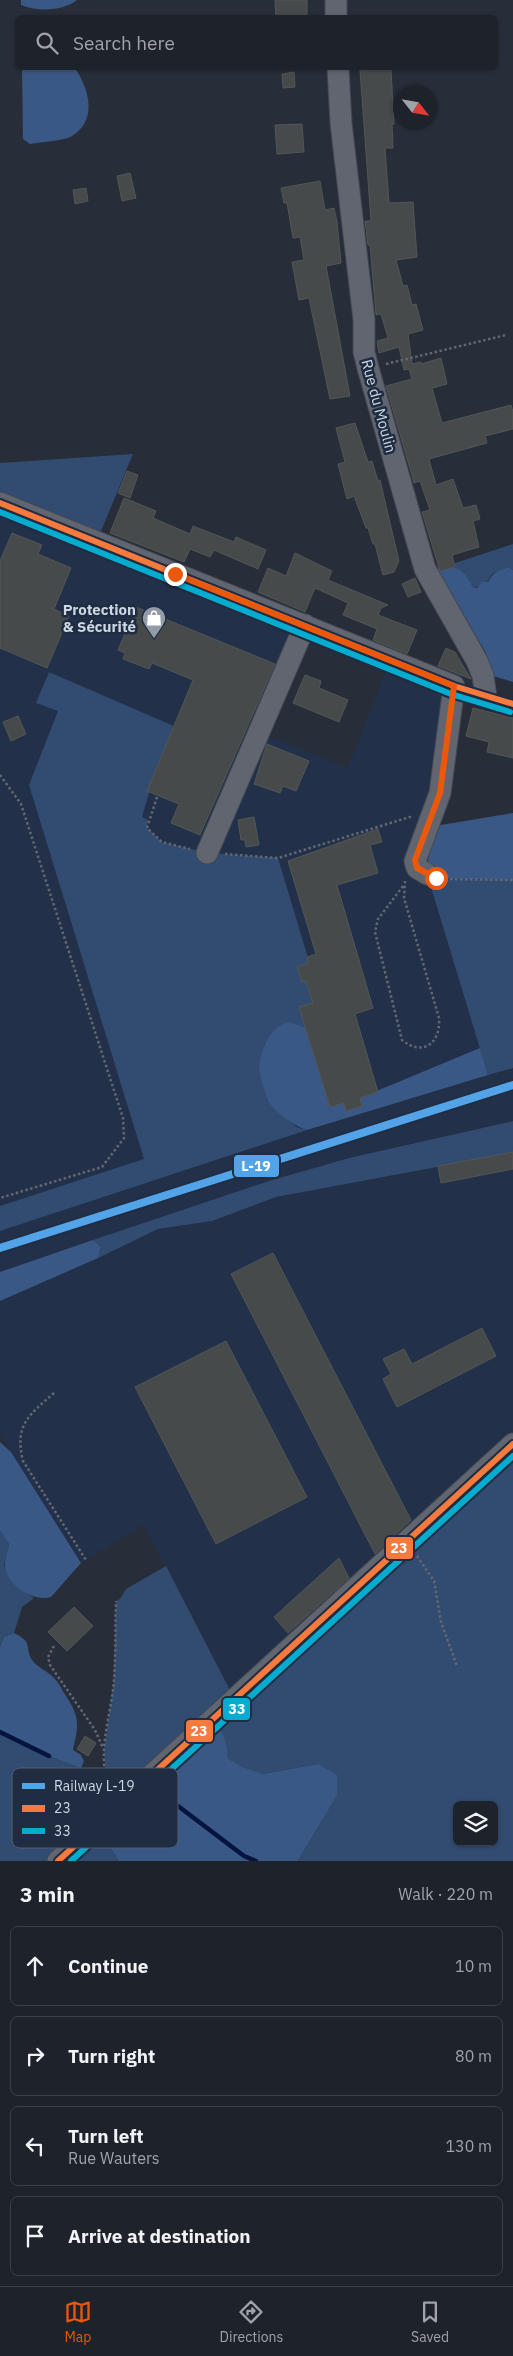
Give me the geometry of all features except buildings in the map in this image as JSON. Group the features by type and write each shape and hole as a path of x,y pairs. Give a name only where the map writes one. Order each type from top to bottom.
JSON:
{"street":[{"path":"336,0 336,15"},
{"name":"Rue du Moulin","path":"338,70 341,123 363,311 364,352 425,569 478,662 483,676 486,696"},
{"path":"0,503 454,686 440,793 416,852 417,868 427,874"},
{"path":"208,852 305,625"},
{"path":"161,1768 406,1540 513,1444"},
{"path":"58,1861 72,1848"}],"path":[{"path":"368,368 506,335"},
{"path":"0,775 20,804 124,1118 124,1138 102,1167 0,1198"},
{"path":"158,797 147,828 162,842 208,852 278,858 433,809"},
{"path":"403,886 404,898 440,1018 438,1037 432,1043 422,1048 414,1048 402,1040 375,932 378,919 403,886 416,852"},
{"path":"427,874 445,879 513,880"},
{"path":"54,1393 29,1415 21,1431 20,1449 23,1461 86,1560"},
{"path":"406,1540 434,1582 441,1622 457,1666"},
{"path":"106,1768 104,1750 114,1681 116,1601"},
{"path":"54,1646 48,1657 50,1665 96,1730 104,1750"}],"shaded area":[{"path":"21,0 77,0 58,8 35,9 21,5"},
{"path":"22,70 76,70 84,85 89,104 85,122 80,129 68,138 58,140 30,144 23,139"},
{"path":"133,454 96,543 0,503 0,463"},
{"path":"0,503 305,625 264,734 348,768 387,669 441,692 444,696 436,878 430,884 488,1075 513,1068 513,1121 349,1158 269,1181 0,1272"},
{"path":"513,544 513,570 508,567 492,574 487,582 479,587 473,587 466,575 460,570 446,566"},
{"path":"446,566 460,570 466,575 473,587 477,588 482,582 488,582 499,571 508,567 513,570 513,682 493,676 486,653 437,569"},
{"path":"49,672 176,727 149,793 142,817 148,820 147,828 162,842 173,845 208,853 278,858 321,1001 269,1101 296,1127 307,1130 0,1231 0,1206 144,1159 29,785 58,711 36,703"},
{"path":"513,813 513,880 436,878 427,865 435,826"},
{"path":"436,878 513,880 513,1068 488,1075 430,884"},
{"path":"289,1022 307,1028 331,1105 379,1090 480,1048 488,1075 307,1130 285,1118 271,1104 259,1070 262,1052 268,1039 277,1028"},
{"path":"513,1121 513,1153 276,1197 212,1221 158,1229 98,1258 101,1247 93,1240 269,1181 349,1158"},
{"path":"513,1153 513,1444 234,1699 195,1619 143,1525 81,1563 0,1435 0,1301 158,1229 212,1221 276,1197"},
{"path":"93,1240 101,1247 98,1258 0,1301 0,1272"},
{"path":"0,1442 11,1452 81,1563 51,1597 44,1598 29,1595 16,1586 7,1574 5,1565 9,1544 0,1531"},
{"path":"513,1444 513,1861 298,1861 323,1819 318,1764 263,1774 243,1767 227,1758 227,1748 178,1771 178,1768 105,1768 104,1750 114,1681 116,1601 120,1599 126,1589 166,1566 234,1698"},
{"path":"0,1531 9,1544 4,1566 23,1591 34,1598 22,1607 14,1633 4,1637 0,1647"},
{"path":"14,1633 24,1639 32,1660 56,1680 73,1708 77,1727 73,1750 81,1755 84,1761 81,1768 49,1756 0,1732 0,1647 4,1637"},
{"path":"206,1725 222,1732 227,1748 227,1758 243,1767 263,1774 318,1764 337,1775 337,1795 298,1861 119,1861 111,1848 178,1848 178,1768 159,1768"},
{"path":"0,1732 49,1756 82,1768 12,1768 12,1848 113,1848 119,1861 0,1861"}],"waterway":[{"path":"0,1732 49,1756"},
{"path":"178,1806 244,1856 256,1861"}],"rail line":[{"name":"L-19","path":"0,1248 513,1085"}],"transit line":[{"name":"23","path":"0,503 454,686 513,704"},
{"name":"33","path":"0,512 451,694 510,712"},
{"name":"23","path":"159,1768 513,1444"},
{"name":"33","path":"172,1768 513,1456"},
{"name":"23","path":"58,1861 72,1848"},
{"name":"33","path":"71,1861 85,1848"}],"place":[{"name":"Protection & Sécurité","path":"154,639"}],"route":[{"path":"175,574 454,686 440,793 416,852 415,860 417,868 436,878"}]}
